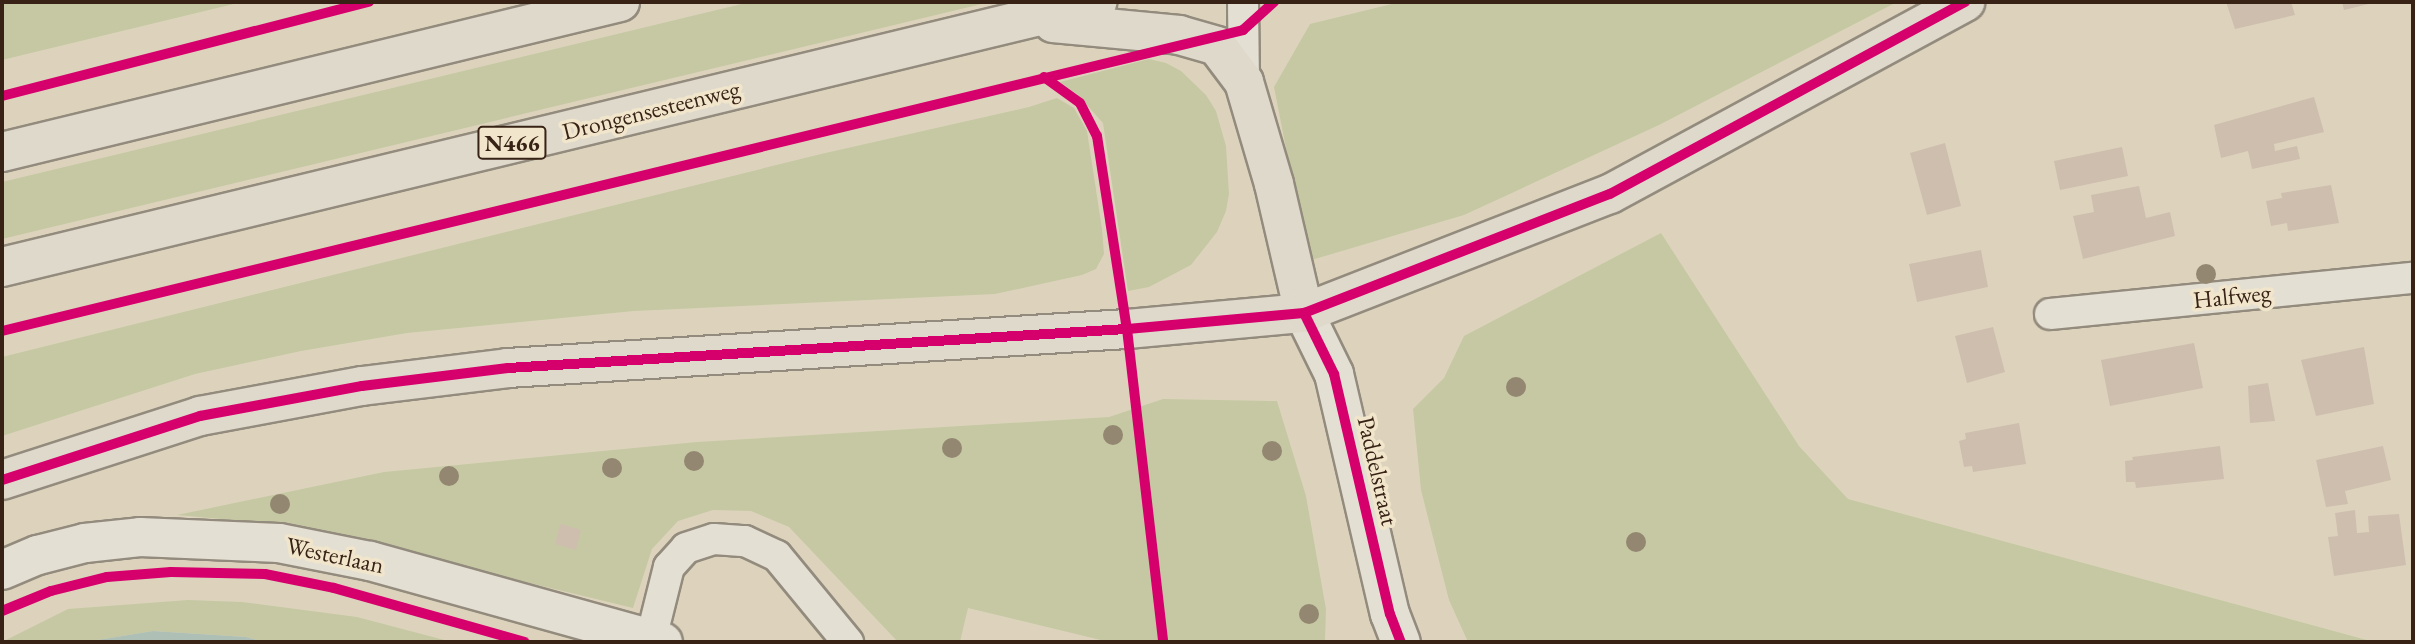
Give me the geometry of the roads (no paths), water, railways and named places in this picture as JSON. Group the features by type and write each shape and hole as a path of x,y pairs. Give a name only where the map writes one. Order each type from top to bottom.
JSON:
{"highway":[{"path":"2,152 620,2"},
{"name":"Drongensesteenweg","path":"2,267 1097,2"},
{"path":"2,480 200,416 376,385 508,368 1127,330 1304,313 1610,194 1965,2"},
{"path":"1023,20 1178,35 1217,46 1244,82 1274,184 1304,313"}],"street":[{"name":"Paddelstraat","path":"1304,313 1334,374 1389,633"},
{"name":"Westerlaan","path":"2,570 38,555 85,543 140,537 279,543 370,561 657,641"}],"lane":[{"path":"1243,2 1244,82"},
{"name":"Halfweg","path":"2050,314 2413,278"},
{"path":"657,641 669,567 686,548 714,539 745,541 777,556 848,642"}]}
